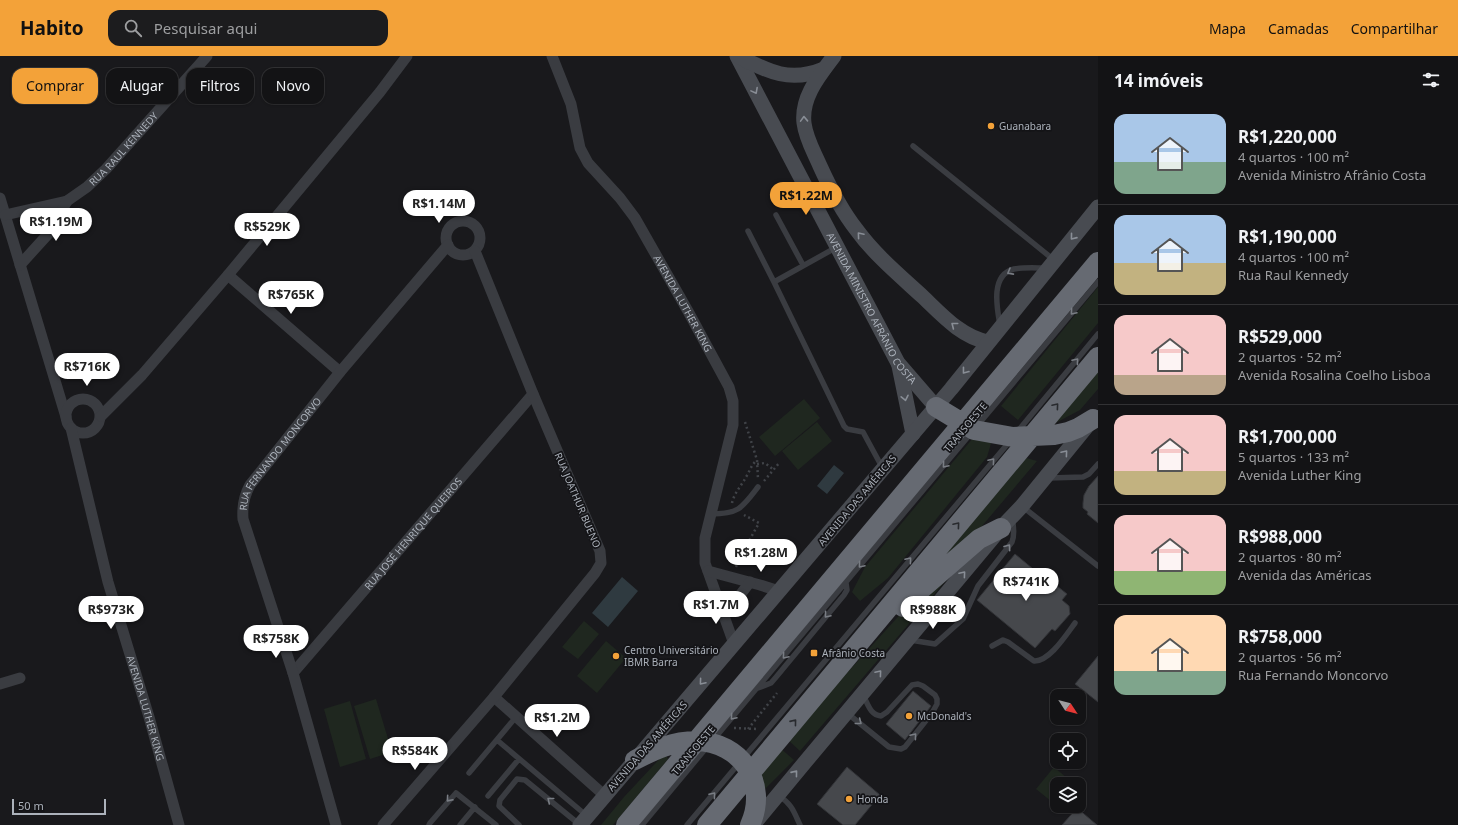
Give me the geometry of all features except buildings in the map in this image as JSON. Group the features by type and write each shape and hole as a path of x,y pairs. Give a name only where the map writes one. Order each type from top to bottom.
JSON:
{"highway":[{"path":"626,825 704,742 969,427 1098,262"},
{"path":"707,825 747,767 853,650 1022,436 1098,357"},
{"path":"936,407 969,427 1022,436 1068,432 1078,428 1095,416"},
{"path":"853,650 871,640 883,630 910,599 980,539 1012,516"},
{"path":"635,760 664,746 682,742 704,742 724,747 734,753 747,767 756,794 754,813 750,825"}],"main road":[{"path":"738,56 756,66 776,73 792,76 811,74 824,69"},
{"name":"AVENIDA MINISTRO AFRÂNIO COSTA","path":"738,56 898,363 936,407"},
{"path":"834,56 824,69 808,96 804,109 804,123 809,142 844,212 856,230 874,251 946,318 974,339 988,342"},
{"name":"AVENIDA DAS AMÉRICAS","path":"583,822 604,795 936,407 1098,207"},
{"path":"898,363 913,434"},
{"path":"753,825 1095,416"}],"street":[{"name":"RUA RAUL KENNEDY","path":"20,265 49,233 67,201 106,169 207,56"},
{"path":"100,416 142,375 228,275 380,92 407,56"},
{"name":"AVENIDA LUTHER KING","path":"552,56 571,104 580,148 588,162 620,198 645,234 729,387 733,401 733,425 705,538 704,552 705,563 734,644"},
{"path":"0,198 66,417 71,428 81,433 92,430 100,421 100,410 93,401 83,398 73,402 69,406 66,417"},
{"name":"RUA RAUL KENNEDY","path":"5,215 67,201"},
{"path":"462,221 472,224 479,232 480,242 475,251 466,255 460,255 451,250 448,245 446,235 448,230 452,226 462,221"},
{"name":"RUA FERNANDO MONCORVO","path":"336,825 293,674 243,519 242,505 250,484 340,372 448,245"},
{"name":"RUA JOATHUR BUENO","path":"383,825 494,697 595,573 599,567 601,558 600,551 533,394 475,251"},
{"path":"228,275 340,372"},
{"name":"RUA JOSÉ HENRIQUE QUEIROS","path":"293,674 533,394"},
{"name":"AVENIDA LUTHER KING","path":"71,428 108,582 149,717 179,825"},
{"path":"708,571 779,591"},
{"path":"724,616 750,582"},
{"path":"0,684 20,678"},
{"path":"494,697 604,795"}],"lane":[{"path":"913,146 1051,264"},
{"path":"776,215 803,266"},
{"path":"748,231 844,426 847,429 863,432 883,469"},
{"path":"774,282 837,247"},
{"path":"1001,327 996,292 999,282 1005,274 1013,269 1051,264"},
{"name":"TRANSOESTE","path":"642,825 704,742 758,688 771,683 782,670 844,595 846,583 969,427 1098,282"},
{"path":"687,825 747,767 789,704 794,692 853,621 861,614 866,612 1022,436 1098,334"},
{"path":"1044,478 1083,476 1089,474 1098,464"},
{"path":"711,514 726,514 739,510 758,487"},
{"path":"1012,516 1098,566"},
{"path":"907,640 935,644 963,619 978,586 1012,542 1014,529 1012,516"},
{"path":"992,646 1003,640 1034,661 1038,662 1051,653 1075,623"},
{"path":"846,712 889,747 901,749 905,747 916,735 937,704 937,699 935,696 923,686 918,684 912,685 887,712 881,716 877,716 872,712 862,693"},
{"path":"469,773 516,717"},
{"path":"497,740 519,759 583,822"},
{"path":"488,796 519,759"},
{"path":"519,825 499,806 500,800 517,779 525,780 583,822"},
{"path":"429,825 456,793 496,825"},
{"path":"777,795 787,801 791,806 800,825"},
{"path":"460,825 475,807"}],"path":[{"path":"734,413 743,418 748,430 751,446 755,452 758,487"},
{"path":"758,487 780,462"},
{"path":"757,464 764,463 774,470"},
{"path":"732,578 741,555 759,523"},
{"path":"748,728 777,693"},
{"path":"731,727 762,729"}],"shaded area":[{"path":"1098,287 1098,323 1018,420 1001,406"},
{"path":"1098,367 1098,389 1080,410 1048,427"},
{"path":"804,399 820,418 775,456 759,437"},
{"path":"817,422 832,441 798,470 782,451"},
{"path":"973,438 992,440 987,457 888,578 860,601 852,592 865,567"},
{"path":"1023,457 1037,461 966,545 925,573"},
{"path":"834,465 844,473 827,494 817,486"},
{"path":"955,570 800,751 787,739 916,597"},
{"path":"622,577 638,591 608,627 592,613"},
{"path":"584,621 599,634 578,659 562,647"},
{"path":"606,641 626,658 597,693 577,676"},
{"path":"376,699 392,752 370,759 354,706"},
{"path":"350,701 366,759 340,767 324,709"},
{"path":"779,747 794,760 761,793 755,775"},
{"path":"665,753 668,759 613,825 601,825 624,797"},
{"path":"1052,769 1056,769 1066,777 1050,777 1050,800 1036,789"}],"place":[{"name":"Guanabara","path":"991,126"},
{"name":"Afrânio Costa","path":"814,653"},
{"name":"Centro Universitário IBMR Barra","path":"616,656"},
{"name":"McDonald's","path":"909,716"},
{"name":"Honda","path":"849,799"}]}
